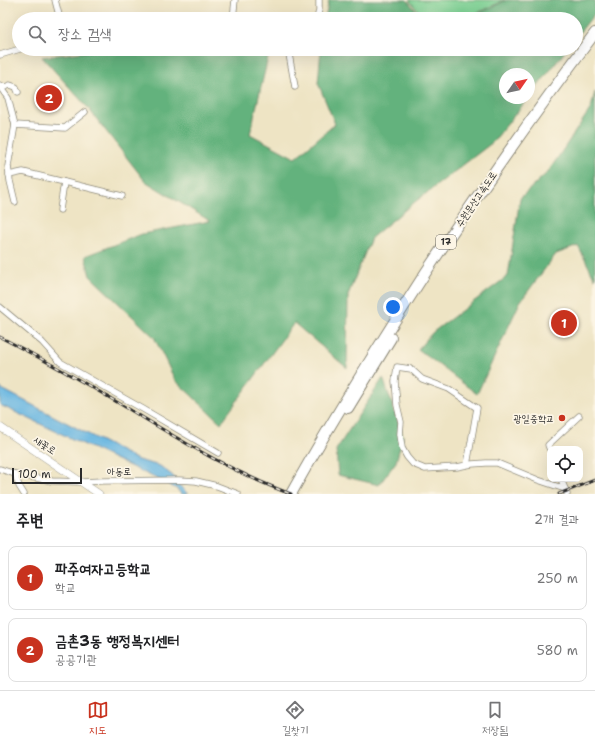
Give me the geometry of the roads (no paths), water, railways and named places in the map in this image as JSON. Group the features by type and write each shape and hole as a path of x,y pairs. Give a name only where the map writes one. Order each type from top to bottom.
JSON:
{"highway":[{"name":"수원문산고속도로","path":"583,49 595,33"},
{"name":"수원문산고속도로","path":"291,494 476,206 595,42"},
{"name":"수원문산고속도로","path":"298,494 312,462 365,367 496,168 578,56"}],"street":[{"path":"55,0 58,12"},
{"path":"234,12 235,0"},
{"path":"318,12 319,0"},
{"path":"0,54 12,51"},
{"path":"289,56 295,87"},
{"path":"0,86 5,87 10,85 16,87 18,92"},
{"path":"0,86 8,98 15,125 8,166 15,202"},
{"path":"15,125 65,128 85,112"},
{"path":"9,175 23,172 122,196"},
{"path":"60,210 64,182"},
{"path":"0,307 42,342 60,362 218,453"},
{"path":"467,465 477,408 449,389 422,379 411,369 397,367 395,381 401,422 400,434 402,448 413,464 425,469 496,463 566,491"},
{"path":"548,446 579,416"},
{"name":"새꽃로","path":"0,427 100,494"},
{"name":"아동로","path":"0,469 15,474 52,481 196,481 217,486 238,494"},
{"path":"15,474 19,486 24,494"}],"water":[{"path":"0,388 138,460 160,466 173,476 188,494 181,494 178,490 168,484 0,405"}],"railway":[{"path":"0,337 80,380 207,455 269,486 291,494"},
{"path":"559,494 595,480"}],"place":[{"name":"금촌3동 행정복지센터","path":"49,98"},
{"name":"파주여자고등학교","path":"564,323"},
{"name":"광일중학교","path":"562,418"}]}
